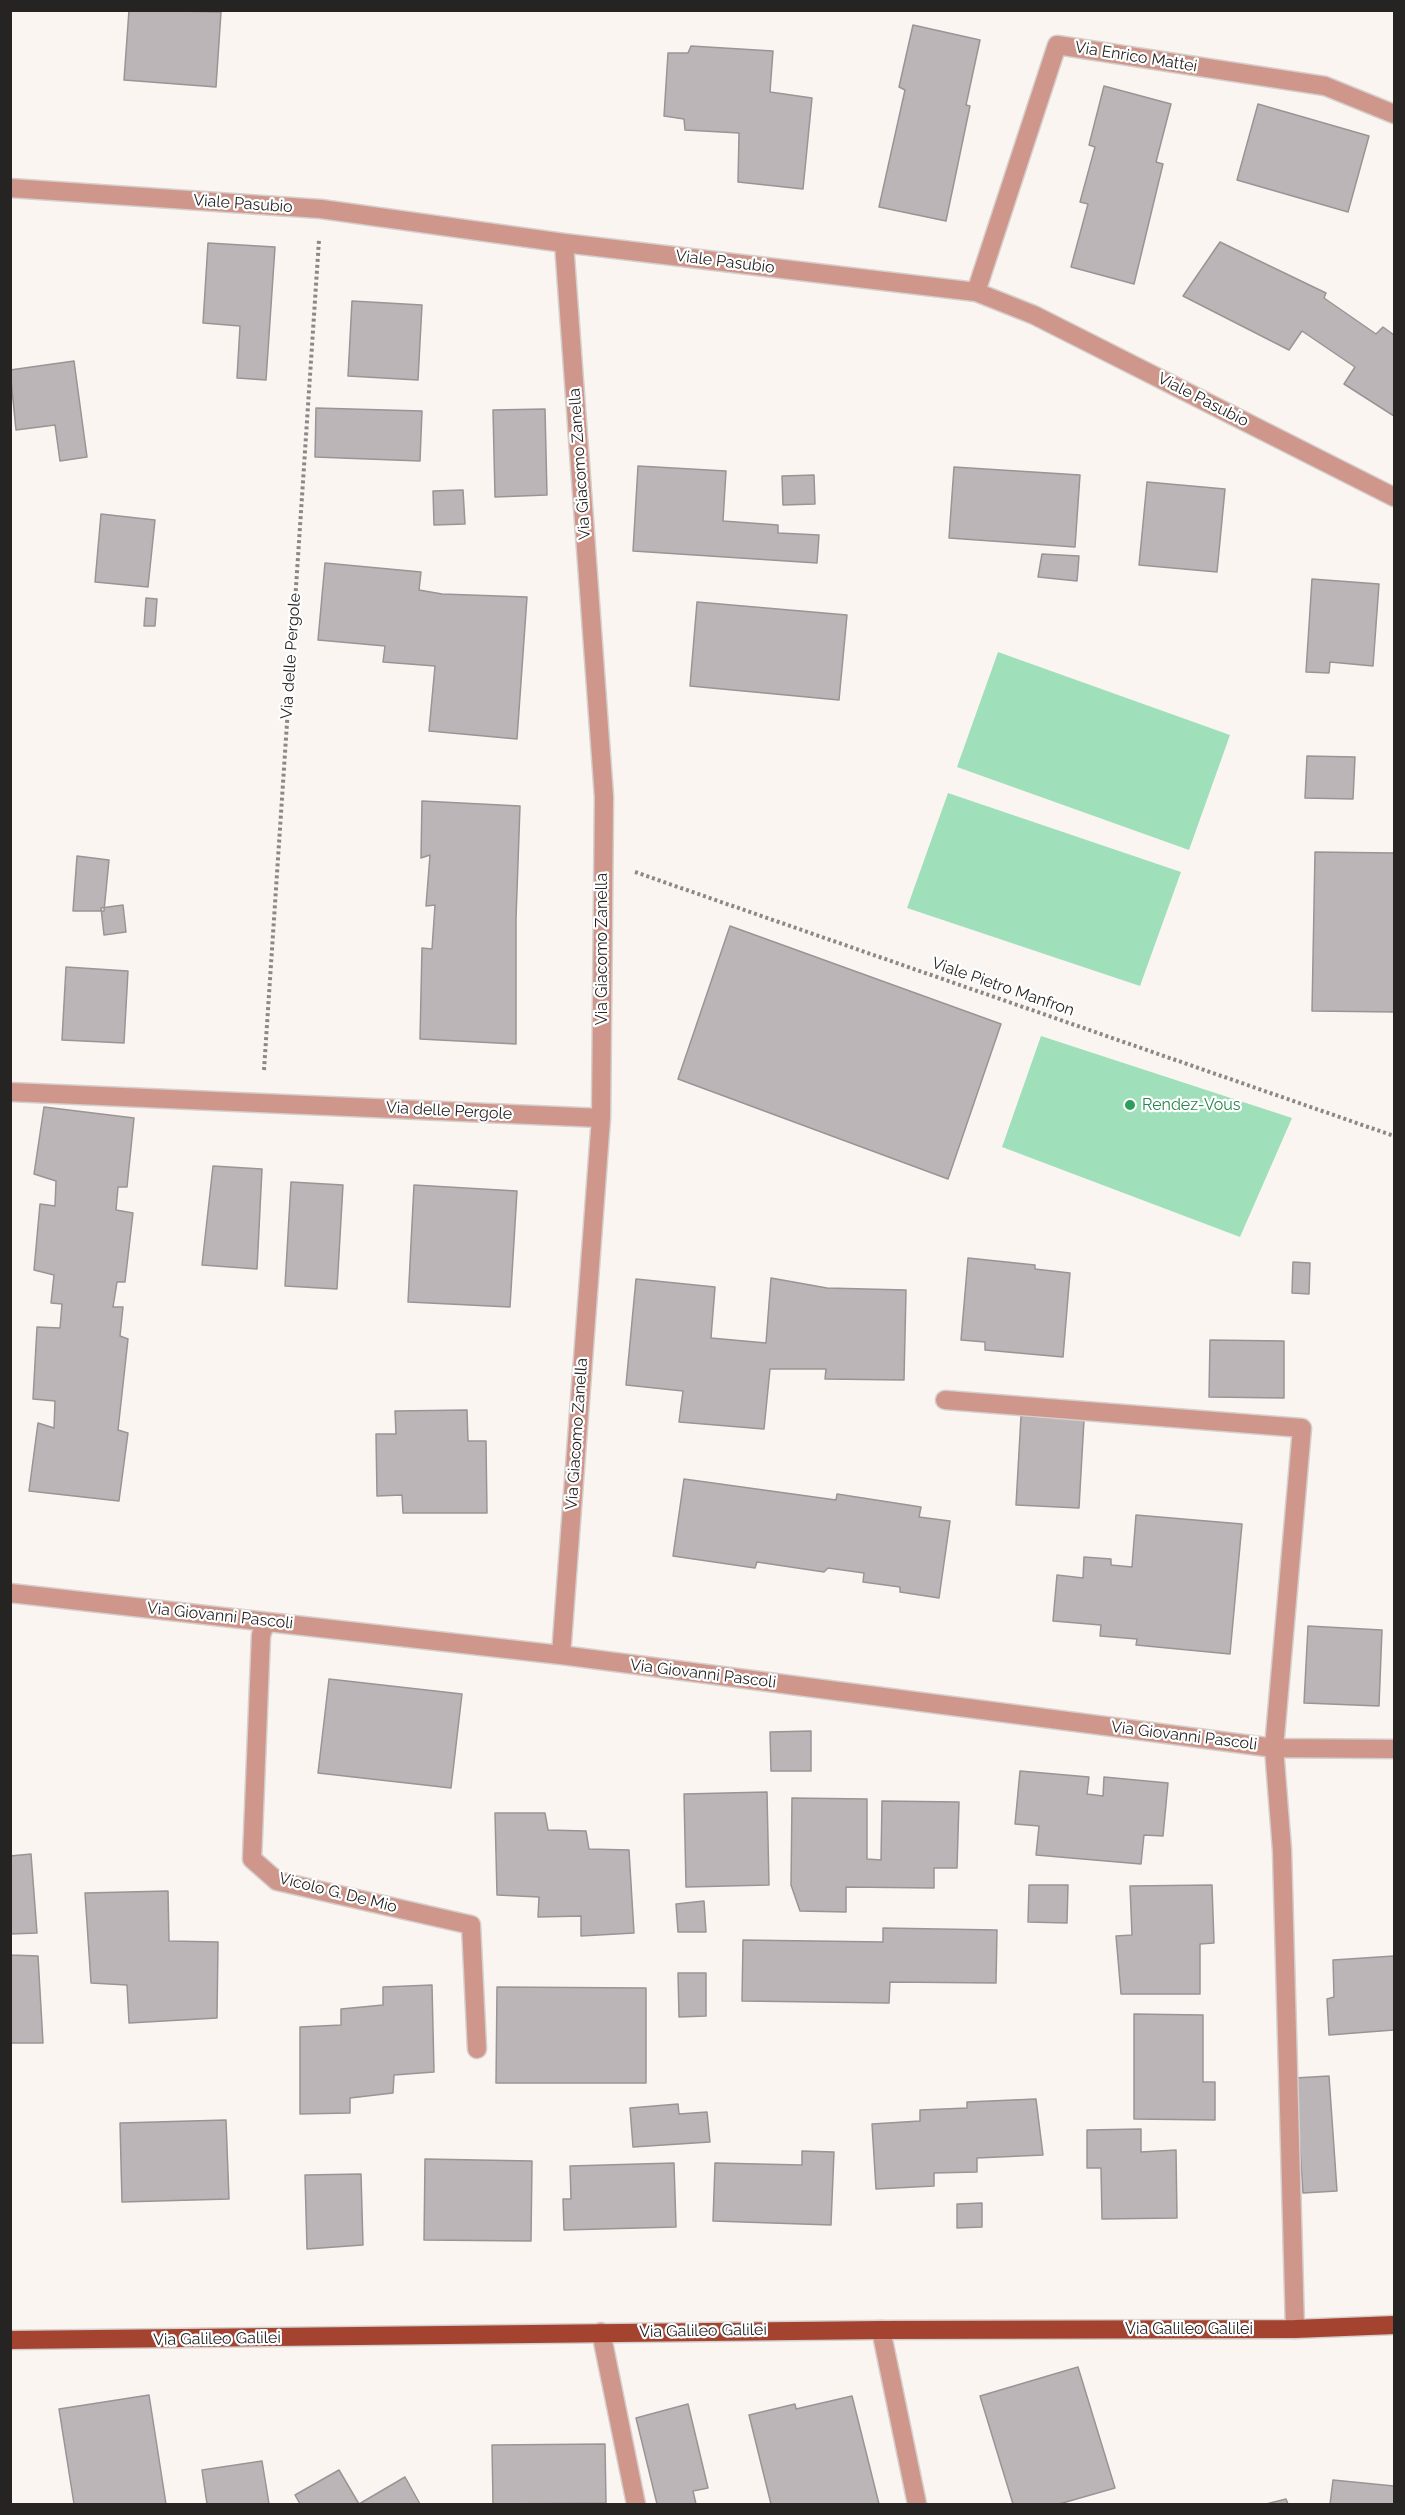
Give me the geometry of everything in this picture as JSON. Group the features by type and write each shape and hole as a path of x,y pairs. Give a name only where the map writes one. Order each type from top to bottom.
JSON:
{"main road":[{"name":"Via Galileo Galilei","path":"10,2340 406,2337 601,2332 1295,2329 1395,2325"}],"street":[{"name":"Via Enrico Mattei","path":"976,292 1057,45 1325,86 1395,114"},
{"name":"Viale Pasubio","path":"10,188 321,209 564,243 976,292 1034,315 1395,497"},
{"name":"Via Giacomo Zanella","path":"561,1655 601,1118 603,862 603,797 564,243"},
{"name":"Via delle Pergole","path":"10,1092 601,1118"},
{"path":"945,1400 1302,1428 1274,1748 1282,1850 1295,2329"},
{"name":"Via Giovanni Pascoli","path":"10,1593 561,1655 1274,1748 1395,1749"},
{"name":"Vicolo G. De Mio","path":"266,1622 261,1635 252,1859 277,1881 471,1925 477,2049"},
{"path":"880,2330 916,2505"},
{"path":"601,2332 636,2505"}],"path":[{"name":"Via delle Pergole","path":"261,1102 321,209"},
{"name":"Viale Pietro Manfron","path":"603,862 1395,1136"}],"green space":[{"path":"998,652 1230,735 1189,850 957,767"},
{"path":"948,793 1181,872 1140,986 907,908"},
{"path":"1041,1036 1292,1118 1240,1237 1002,1147"}],"building":[{"path":"129,10 221,12 216,87 124,80"},
{"path":"913,25 980,40 966,105 970,106 946,221 879,207 905,90 899,87"},
{"path":"691,46 773,51 770,92 812,98 803,189 738,182 739,133 685,130 684,119 664,116 668,53 688,53"},
{"path":"1104,86 1171,104 1156,162 1163,164 1134,284 1071,267 1088,204 1080,202 1095,147 1089,145"},
{"path":"1258,104 1369,136 1348,212 1237,180"},
{"path":"1220,242 1326,293 1324,298 1376,334 1383,327 1394,335 1394,416 1344,384 1355,367 1302,331 1289,350 1183,296"},
{"path":"208,243 275,247 266,380 237,378 240,326 203,323"},
{"path":"352,301 422,305 418,380 348,376"},
{"path":"74,361 87,457 60,461 55,425 16,430 10,370"},
{"path":"316,408 422,411 420,461 315,457"},
{"path":"545,409 547,495 495,497 493,410"},
{"path":"638,466 726,471 723,521 778,525 778,533 819,535 817,563 633,551"},
{"path":"954,467 1080,475 1075,547 949,538"},
{"path":"814,475 815,504 783,505 782,476"},
{"path":"1147,482 1225,489 1217,572 1139,565"},
{"path":"463,490 465,524 434,525 433,491"},
{"path":"101,514 155,520 148,587 95,582"},
{"path":"1042,554 1079,556 1077,581 1038,577"},
{"path":"325,563 421,572 419,590 442,594 527,597 517,739 429,731 435,666 383,662 385,646 318,640"},
{"path":"1312,579 1379,584 1373,666 1330,662 1329,673 1306,672"},
{"path":"146,598 157,599 155,626 144,626"},
{"path":"697,602 847,615 839,700 690,686"},
{"path":"1307,756 1355,757 1353,799 1305,798"},
{"path":"422,801 520,806 516,919 516,1044 420,1039 422,948 432,949 435,905 426,906 430,855 421,858"},
{"path":"1315,852 1394,853 1394,1012 1312,1011"},
{"path":"77,856 109,860 104,911 73,911"},
{"path":"123,905 126,932 104,935 101,908"},
{"path":"730,926 1001,1024 948,1179 678,1079"},
{"path":"66,967 128,971 124,1043 62,1040"},
{"path":"44,1107 134,1118 127,1187 118,1187 116,1210 133,1213 125,1282 117,1282 113,1307 123,1307 120,1336 128,1339 118,1430 128,1433 119,1501 29,1491 38,1423 54,1428 55,1401 33,1399 37,1327 60,1328 62,1304 51,1303 54,1275 34,1270 40,1204 55,1206 56,1181 34,1174"},
{"path":"213,1166 262,1169 257,1269 202,1265"},
{"path":"291,1182 343,1185 337,1289 285,1286"},
{"path":"414,1185 517,1191 510,1307 408,1302"},
{"path":"968,1258 1035,1265 1035,1269 1070,1273 1063,1357 985,1350 985,1342 961,1340"},
{"path":"1293,1262 1310,1263 1309,1294 1292,1293"},
{"path":"771,1278 827,1288 906,1290 904,1380 825,1379 826,1369 770,1369 764,1429 679,1422 683,1391 626,1385 636,1279 715,1287 711,1338 766,1343"},
{"path":"1210,1340 1284,1341 1284,1398 1209,1397"},
{"path":"467,1410 468,1441 486,1441 487,1513 403,1513 402,1495 377,1496 376,1434 396,1434 395,1411"},
{"path":"1021,1416 1084,1420 1079,1508 1016,1505"},
{"path":"684,1479 836,1500 837,1494 921,1507 919,1517 950,1521 939,1598 900,1592 900,1587 863,1582 864,1573 828,1568 824,1572 757,1562 755,1568 673,1556"},
{"path":"1136,1515 1242,1524 1230,1654 1136,1645 1137,1639 1100,1636 1101,1625 1053,1621 1057,1575 1083,1578 1084,1557 1111,1559 1111,1565 1132,1567"},
{"path":"1308,1626 1382,1630 1379,1706 1304,1703"},
{"path":"329,1679 462,1694 451,1788 318,1773"},
{"path":"811,1731 811,1771 771,1771 770,1732"},
{"path":"1020,1771 1089,1777 1087,1794 1103,1796 1104,1777 1168,1783 1163,1836 1144,1835 1141,1864 1036,1855 1039,1826 1015,1824"},
{"path":"767,1792 769,1885 686,1887 684,1794"},
{"path":"792,1798 867,1799 867,1859 881,1860 882,1801 959,1802 957,1868 934,1868 934,1888 846,1887 846,1912 800,1911 791,1885"},
{"path":"495,1813 545,1813 548,1830 586,1831 589,1849 629,1850 634,1933 581,1936 581,1916 538,1917 539,1897 497,1895"},
{"path":"31,1854 37,1933 10,1934 10,1856"},
{"path":"1029,1885 1068,1885 1067,1923 1028,1922"},
{"path":"1212,1885 1214,1943 1200,1944 1200,1994 1121,1994 1116,1936 1132,1935 1130,1886"},
{"path":"168,1891 169,1941 218,1942 217,2018 129,2023 127,1985 91,1983 85,1893"},
{"path":"704,1901 706,1932 678,1932 676,1904"},
{"path":"883,1928 997,1930 996,1983 890,1982 889,2003 742,2001 743,1940 883,1942"},
{"path":"10,1950 11,1955 38,1956 43,2043 10,2043"},
{"path":"1394,1956 1394,2030 1329,2035 1327,1999 1334,1997 1333,1960"},
{"path":"678,1973 706,1973 706,2016 679,2017"},
{"path":"432,1985 434,2072 394,2075 393,2093 350,2098 350,2113 300,2114 300,2027 341,2025 341,2009 383,2005 383,1987"},
{"path":"497,1987 646,1988 646,2083 496,2083"},
{"path":"1134,2014 1203,2015 1203,2082 1215,2082 1215,2120 1134,2119"},
{"path":"1329,2076 1337,2191 1303,2193 1295,2078"},
{"path":"1036,2099 1043,2155 977,2158 977,2172 934,2173 934,2186 876,2189 872,2124 920,2121 920,2110 967,2108 967,2102"},
{"path":"678,2104 679,2114 707,2112 710,2142 633,2147 630,2108"},
{"path":"226,2120 229,2199 122,2202 120,2123"},
{"path":"1141,2129 1141,2152 1176,2150 1177,2218 1102,2219 1101,2168 1087,2168 1087,2130"},
{"path":"802,2151 834,2152 831,2225 713,2221 715,2163 802,2165"},
{"path":"425,2159 532,2161 531,2241 424,2240"},
{"path":"674,2163 676,2227 564,2230 563,2199 571,2199 570,2166"},
{"path":"361,2174 363,2245 307,2249 305,2175"},
{"path":"982,2203 982,2227 957,2228 957,2204"},
{"path":"1078,2367 1115,2488 1059,2504 1013,2504 980,2396"},
{"path":"149,2395 166,2504 74,2504 59,2409"},
{"path":"852,2396 879,2504 771,2504 749,2415 795,2404 796,2409"},
{"path":"688,2404 708,2488 693,2491 696,2504 657,2504 636,2418"},
{"path":"605,2444 606,2503 493,2504 492,2445"},
{"path":"262,2461 269,2504 207,2504 202,2470"},
{"path":"339,2470 359,2504 300,2504 295,2495"},
{"path":"405,2477 420,2504 359,2504"},
{"path":"1333,2480 1394,2486 1394,2504 1330,2504"},
{"path":"1286,2499 1288,2504 1266,2504"}],"place":[{"name":"Rendez-Vous","path":"1130,1105"}]}
